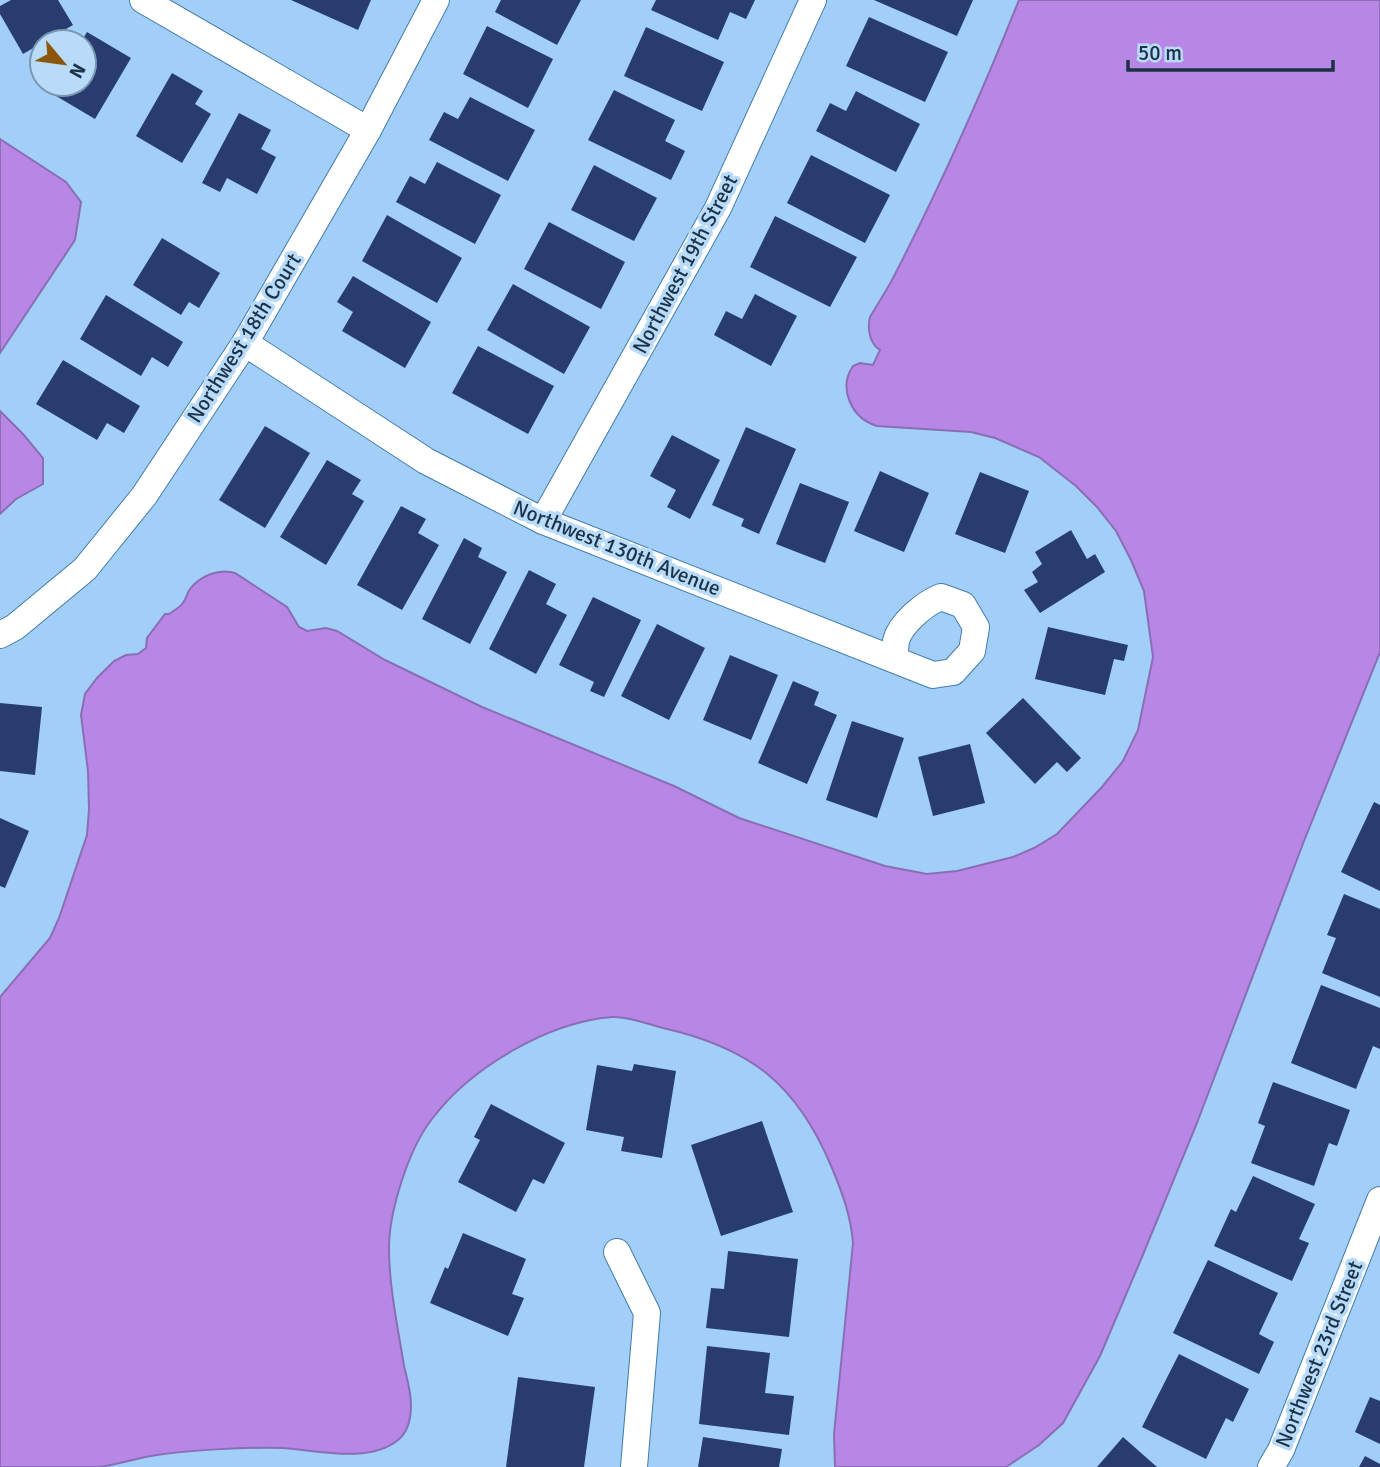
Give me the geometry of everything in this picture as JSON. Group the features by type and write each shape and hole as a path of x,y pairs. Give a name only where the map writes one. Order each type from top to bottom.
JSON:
{"street":[{"path":"143,0 368,130"},
{"name":"Northwest 18th Court","path":"0,635 15,628 85,569 145,496 245,343 368,130 436,0"},
{"name":"Northwest 19th Street","path":"543,521 718,208 813,0"},
{"name":"Northwest 130th Avenue","path":"245,343 426,461 543,521 894,659"},
{"name":"Northwest 23rd Street","path":"1271,1467 1281,1450 1380,1200"},
{"path":"617,1252 647,1312 634,1467"}],"shaded area":[{"path":"1019,0 1380,0 1380,652 1304,841 1197,1123 1142,1257 1100,1356 1063,1423 1039,1445 1006,1467 835,1467 834,1434 853,1243 843,1195 818,1139 786,1092 746,1059 722,1046 694,1036 631,1019 612,1017 562,1028 512,1051 489,1066 448,1100 432,1119 416,1146 402,1180 392,1216 389,1248 394,1307 411,1400 408,1424 398,1440 372,1452 358,1454 282,1448 234,1449 165,1454 99,1467 0,1467 0,997 50,938 87,835 88,771 81,715 85,694 114,661 126,655 138,654 146,648 147,638 165,614 181,605 194,584 204,577 216,572 235,573 287,607 299,627 307,631 326,628 337,631 385,660 482,707 674,786 739,818 885,866 927,874 957,871 1013,857 1034,848 1057,834 1123,761 1138,730 1153,657 1144,591 1116,531 1076,486 1039,457 995,438 971,432 877,426 860,416 847,393 853,366 860,363 873,365 880,350 870,336 870,317 892,280 943,176"},
{"path":"0,139 66,182 81,202 75,240 0,353"},
{"path":"0,411 43,458 43,484 16,499 0,514"}],"building":[{"path":"11,0 58,0 73,25 68,28 28,28 28,51 23,54 0,14 0,6"},
{"path":"291,0 371,0 358,30"},
{"path":"501,0 581,0 557,45 495,12"},
{"path":"656,0 755,0 746,19 730,12 718,40 651,10"},
{"path":"874,0 973,0 957,36"},
{"path":"869,17 948,52 925,102 846,66"},
{"path":"487,26 553,59 528,108 463,74"},
{"path":"646,27 724,62 702,111 624,76"},
{"path":"98,38 131,58 95,119 59,98 98,98"},
{"path":"172,73 203,91 195,104 211,114 182,163 136,136"},
{"path":"614,90 675,120 665,141 685,151 671,180 588,140"},
{"path":"856,91 920,124 896,172 816,131 830,103 846,111"},
{"path":"470,97 535,130 508,181 429,140 444,112 458,119"},
{"path":"239,113 271,130 261,149 276,157 257,194 227,178 220,192 202,183"},
{"path":"811,155 890,195 865,243 787,203"},
{"path":"437,162 501,195 475,244 396,202 410,176 425,184"},
{"path":"594,165 657,198 634,241 571,210"},
{"path":"387,215 462,258 437,303 362,261"},
{"path":"775,216 857,257 830,307 750,267"},
{"path":"549,222 625,262 601,309 524,269"},
{"path":"162,238 220,273 199,308 189,302 181,315 133,285"},
{"path":"353,276 431,322 405,368 342,331 353,312 337,302"},
{"path":"513,284 590,327 564,374 487,330"},
{"path":"755,294 797,316 771,366 714,335 726,311 742,319"},
{"path":"106,295 183,342 168,367 152,357 141,376 80,339"},
{"path":"478,346 554,386 528,434 452,393"},
{"path":"63,360 140,406 124,433 107,423 97,440 36,404"},
{"path":"265,426 310,453 265,528 219,500"},
{"path":"746,427 796,449 759,534 741,526 744,519 712,505"},
{"path":"672,435 720,460 690,519 667,507 676,490 650,476"},
{"path":"327,460 361,480 352,494 364,501 326,565 280,537"},
{"path":"880,471 929,493 904,552 854,531"},
{"path":"980,472 1029,491 1005,553 955,534"},
{"path":"800,483 849,502 825,563 776,544"},
{"path":"401,506 426,519 418,533 439,545 402,610 357,585"},
{"path":"1071,530 1087,559 1095,554 1105,572 1040,613 1024,590 1038,582 1032,572 1042,564 1035,552"},
{"path":"464,538 482,548 478,557 507,572 470,644 422,619"},
{"path":"529,570 556,584 546,604 567,615 536,674 489,649"},
{"path":"593,597 641,620 604,697 590,691 594,682 559,665"},
{"path":"657,624 705,648 669,720 621,696"},
{"path":"1048,627 1128,645 1124,661 1114,659 1105,695 1035,679"},
{"path":"730,655 778,675 751,740 703,720"},
{"path":"793,681 819,692 814,705 837,715 807,784 758,763"},
{"path":"1023,698 1081,758 1067,772 1057,762 1035,784 986,733"},
{"path":"0,703 42,707 35,775 0,771"},
{"path":"852,721 904,738 877,818 826,800"},
{"path":"970,744 985,803 933,816 918,757"},
{"path":"1374,802 1380,805 1380,891 1341,872"},
{"path":"0,818 29,831 5,888 0,886"},
{"path":"1344,894 1380,909 1380,997 1322,973 1336,938 1327,935"},
{"path":"1321,985 1380,1008 1380,1049 1373,1046 1356,1089 1291,1063"},
{"path":"634,1064 676,1071 662,1158 621,1151 624,1137 586,1130 597,1065 632,1071"},
{"path":"1273,1082 1350,1110 1337,1146 1329,1143 1314,1186 1251,1163 1265,1126 1258,1123"},
{"path":"491,1104 565,1143 544,1184 533,1179 516,1212 458,1182 480,1140 474,1137"},
{"path":"762,1121 793,1212 721,1236 691,1145"},
{"path":"1253,1176 1315,1204 1299,1239 1309,1243 1292,1281 1214,1246 1231,1209 1236,1212"},
{"path":"463,1233 526,1259 512,1294 524,1298 508,1336 430,1303"},
{"path":"728,1251 798,1259 789,1337 706,1328 711,1288 724,1289"},
{"path":"1208,1260 1278,1293 1259,1334 1274,1342 1259,1374 1173,1333"},
{"path":"707,1346 770,1353 765,1393 794,1396 789,1435 699,1424"},
{"path":"1179,1354 1249,1389 1233,1422 1226,1418 1206,1459 1142,1427"},
{"path":"518,1377 595,1387 584,1467 506,1467"},
{"path":"1370,1397 1380,1401 1380,1444 1355,1432"},
{"path":"703,1437 782,1449 779,1467 698,1467"},
{"path":"1123,1437 1157,1467 1097,1467"},
{"path":"1365,1456 1380,1464 1380,1467 1359,1467"}]}
